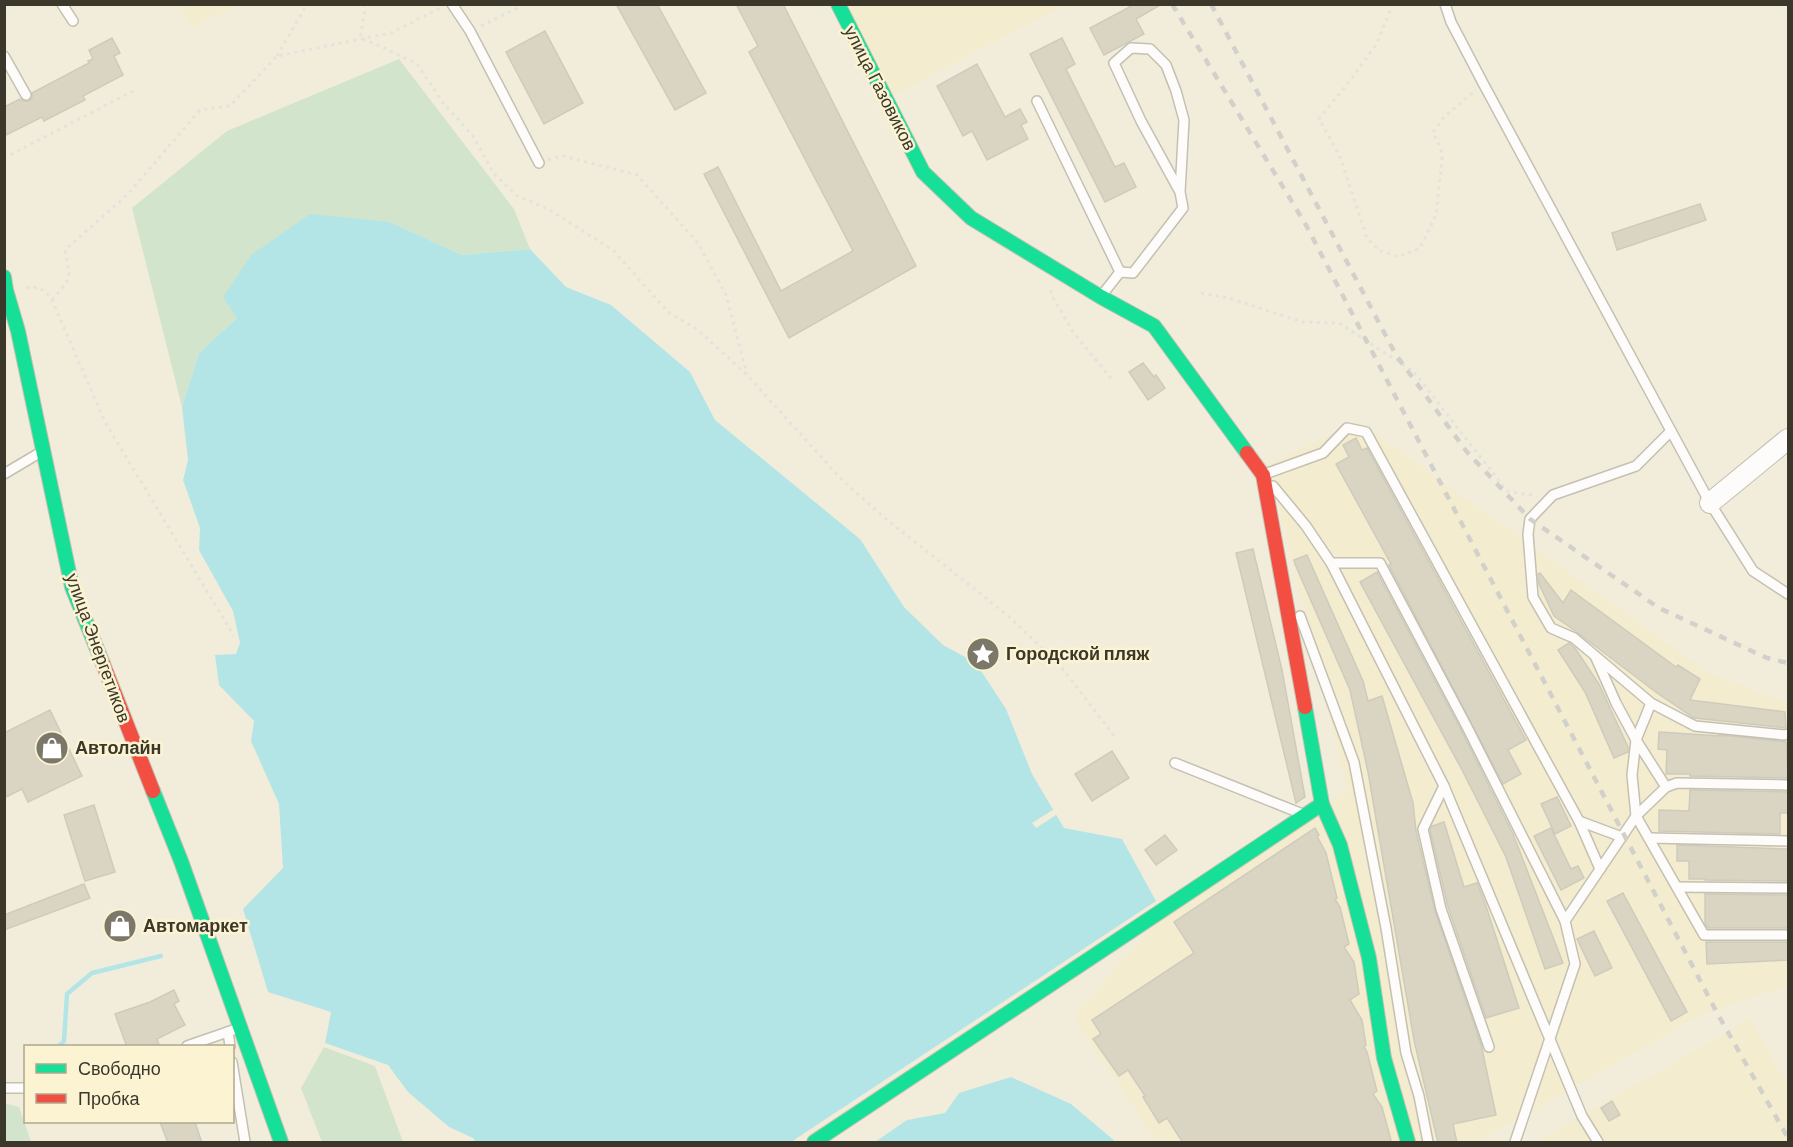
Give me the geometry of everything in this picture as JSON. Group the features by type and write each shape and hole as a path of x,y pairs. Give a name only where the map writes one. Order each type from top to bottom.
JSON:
{"street":[{"name":"улица Газовиков","path":"838,4 923,172 971,218 1101,297 1154,326 1263,475"},
{"name":"улица Энергетиков","path":"5,285 18,332 72,587 181,861 234,1030 281,1143"},
{"path":"1710,503 1788,439"},
{"path":"1263,475 1322,804 1340,845 1366,947 1384,1058 1408,1143"},
{"path":"814,1143 1322,804"}],"lane":[{"path":"63,4 73,21"},
{"path":"452,4 470,31 539,163"},
{"path":"1445,4 1451,22 1484,86 1710,503 1753,571 1788,594"},
{"path":"1120,272 1133,273 1183,208 1180,192 1184,120 1176,91 1166,65 1150,49 1131,48 1114,63 1180,192"},
{"path":"4,56 26,95"},
{"path":"1037,101 1120,272"},
{"path":"1101,297 1120,272"},
{"path":"1598,1143 1582,1116 1444,786 1331,563 1306,526 1263,475 1323,453 1347,428 1366,432 1579,821 1600,869"},
{"path":"1671,431 1636,466 1552,495 1530,519 1528,534 1533,597 1551,628 1574,638 1651,703 1695,726 1788,734"},
{"path":"4,474 43,450"},
{"path":"1331,563 1380,563 1466,724 1564,921 1575,964 1515,1143"},
{"path":"1282,583 1298,611 1354,762 1386,928 1406,1053 1419,1096 1428,1143"},
{"path":"1595,656 1616,703 1666,788"},
{"path":"1651,703 1636,740 1632,775 1636,816 1704,935 1788,936"},
{"path":"1175,763 1305,815"},
{"path":"1564,921 1636,816 1666,788 1677,783 1787,785"},
{"path":"1444,786 1423,829 1441,909 1489,1047"},
{"path":"1579,821 1622,837"},
{"path":"1649,838 1788,841"},
{"path":"1677,887 1788,888"},
{"path":"193,1045 234,1030"},
{"path":"230,1045 234,1030"},
{"path":"234,1083 245,1143"},
{"path":"4,1088 24,1088"}],"path":[{"path":"52,300 68,281 70,272 65,250 127,195 200,110 230,106 277,56 307,4"},
{"path":"360,38 365,10 363,4"},
{"path":"277,56 392,33 446,4"},
{"path":"470,31 525,4"},
{"path":"1394,4 1377,43 1319,119 1340,157 1367,238 1378,249 1398,257 1420,248 1436,215 1442,160 1441,149 1433,132 1444,117 1484,86"},
{"path":"360,38 417,64 444,104 473,136 494,174 516,195 550,210 614,250 668,312 698,330 747,375 842,480 886,519 1006,614 1058,663 1116,738"},
{"path":"4,158 135,90"},
{"path":"539,163 562,156 637,176 698,243 726,295 747,375"},
{"path":"1048,265 1052,296 1073,332 1114,382"},
{"path":"5,285 36,286 45,290 52,300 105,422 234,636"},
{"path":"1201,293 1228,298 1303,322 1339,323 1414,372 1508,491 1540,497 1546,503"}],"shaded area":[{"path":"177,5 239,5 194,26"},
{"path":"846,5 1065,5 892,96"},
{"path":"1358,421 1712,675 1788,702 1788,986 1703,1014 1483,1139 1483,1142 1157,1142 1073,1017 1165,912 1347,789 1269,464"},
{"path":"1750,1019 1788,1085 1788,1142 1536,1142"}],"green space":[{"path":"399,59 514,209 530,249 462,255 390,222 237,318 199,353 182,407 132,208 227,131"},
{"path":"324,1047 375,1066 403,1142 322,1142 301,1088"},
{"path":"4,1103 19,1107 31,1142 5,1142"}],"water":[{"path":"310,214 390,222 462,255 530,249 566,287 611,305 690,372 715,420 860,539 904,607 943,645 976,663 1006,709 1032,774 1064,828 1122,839 1156,901 791,1142 476,1142 473,1138 449,1127 408,1092 388,1065 325,1043 331,1012 268,992 243,909 283,868 279,804 251,741 254,721 219,685 215,655 236,654 240,643 233,611 199,550 200,528 183,480 188,460 182,407 199,353 237,318 223,297 251,255"},
{"path":"1011,1077 1071,1104 1116,1142 875,1142 907,1120 945,1113 959,1093"}],"pier":[{"path":"1056,808 1059,813 1036,828 1032,823"}],"building":[{"path":"616,4 657,4 706,93 675,110"},
{"path":"736,4 783,4 916,266 789,338 704,174 718,167 781,291 853,251 749,52 758,46"},
{"path":"1135,4 1162,4 1136,19 1144,34 1104,55 1090,28"},
{"path":"545,31 583,103 544,124 506,52"},
{"path":"112,38 120,53 114,56 123,75 83,96 85,100 44,121 42,117 4,136 4,107 20,99 29,101 32,93 89,63 88,61 93,59 89,50"},
{"path":"1062,38 1075,64 1066,69 1115,167 1124,163 1136,187 1105,202 1030,54"},
{"path":"977,64 1005,117 1020,109 1027,122 1021,125 1028,139 987,160 972,131 963,136 937,86"},
{"path":"1700,204 1706,220 1617,250 1612,233"},
{"path":"1143,363 1154,377 1156,375 1165,388 1148,400 1129,372"},
{"path":"1356,438 1362,450 1367,448 1526,740 1508,750 1521,774 1503,784 1389,565 1391,564 1336,464 1349,457 1343,445"},
{"path":"1253,549 1282,670 1305,797 1296,803 1236,553"},
{"path":"1307,555 1363,681 1368,701 1382,696 1413,803 1416,831 1435,911 1481,1044 1496,1115 1453,1124 1457,1143 1438,1143 1414,1040 1368,772 1350,690 1294,560"},
{"path":"1377,572 1513,834 1563,963 1545,969 1506,857 1461,768 1360,582"},
{"path":"1540,573 1563,603 1571,590 1676,667 1678,665 1700,679 1690,700 1785,712 1786,728 1694,718 1554,616 1539,584 1538,574"},
{"path":"1569,643 1575,648 1599,684 1628,747 1628,752 1614,758 1585,692 1558,650"},
{"path":"50,710 82,776 28,802 22,789 4,798 4,733"},
{"path":"1659,732 1786,742 1788,778 1666,774 1667,750 1658,749"},
{"path":"1112,751 1129,778 1092,801 1075,774"},
{"path":"1690,790 1788,792 1788,813 1780,813 1780,834 1659,831 1659,810 1689,811"},
{"path":"1557,797 1571,826 1555,834 1541,804"},
{"path":"94,805 115,872 85,881 64,815"},
{"path":"1444,822 1464,887 1477,883 1519,1008 1486,1018 1448,907 1430,830 1432,826"},
{"path":"1315,828 1326,853 1337,898 1335,899 1340,907 1349,944 1344,947 1354,962 1359,994 1350,1000 1362,1020 1366,1045 1364,1047 1377,1091 1373,1094 1382,1107 1391,1140 1388,1143 1183,1143 1167,1118 1159,1123 1128,1070 1119,1076 1093,1039 1101,1034 1092,1020 1194,953 1174,922"},
{"path":"1551,828 1571,869 1578,866 1584,878 1561,890 1534,836"},
{"path":"1165,835 1177,850 1156,865 1145,850"},
{"path":"1677,845 1788,849 1788,881 1689,879 1689,861 1677,861"},
{"path":"84,884 90,898 4,930 4,915"},
{"path":"1623,893 1687,1012 1671,1021 1607,901"},
{"path":"1705,894 1788,895 1788,928 1708,928 1705,923"},
{"name":"Автомаркет","path":"127,913 135,928 112,940 105,924"},
{"path":"1594,931 1612,968 1595,976 1577,939"},
{"path":"1706,942 1788,942 1788,960 1707,964"},
{"path":"174,990 179,1001 174,1004 185,1025 157,1039 159,1045 126,1045 115,1014 150,1002"},
{"path":"1612,1101 1620,1115 1609,1121 1601,1108"},
{"path":"160,1123 195,1123 202,1143 168,1143"}],"waterway":[{"path":"60,1045 64,1041 67,994 92,973 161,956"}],"railway":[{"path":"1172,4 1306,225 1716,1011 1788,1138"},
{"path":"1211,4 1396,355 1467,452 1530,519 1659,608 1767,658 1788,663"}],"traffic: fast":[{"path":"838,4 923,172 971,218 1101,297 1154,326 1247,453"},
{"path":"4,277 18,331 72,587 103,664"},
{"path":"1305,707 1322,804 1340,845 1369,958 1384,1058 1408,1142"},
{"path":"153,791 181,861 281,1142"},
{"path":"814,1142 1322,804"}],"traffic: jam":[{"path":"1247,453 1263,475 1305,707"},
{"path":"103,664 153,791"}],"place":[{"name":"Городской пляж","path":"983,654"},
{"name":"Автолайн","path":"52,748"},
{"name":"Автомаркет","path":"120,926"}]}
